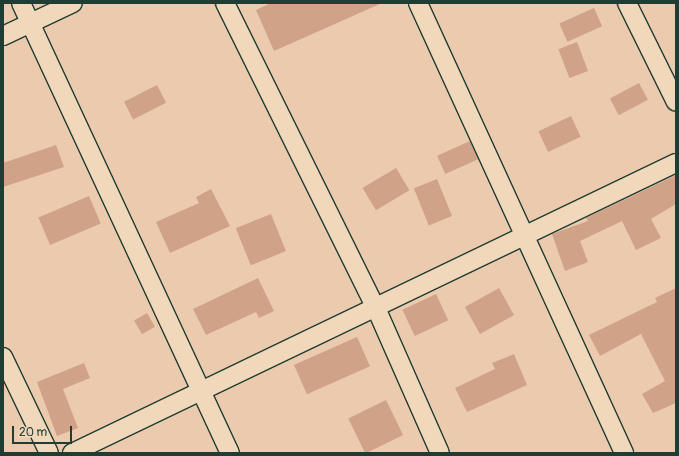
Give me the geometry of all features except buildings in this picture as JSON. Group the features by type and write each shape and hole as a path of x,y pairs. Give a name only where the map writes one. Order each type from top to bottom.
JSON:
{"street":[{"path":"21,3 230,453"},
{"path":"3,36 73,3"},
{"path":"225,3 376,308 440,453"},
{"path":"418,3 624,453"},
{"path":"627,3 676,102"},
{"path":"72,453 202,393 676,163"},
{"path":"3,357 49,453"}]}
